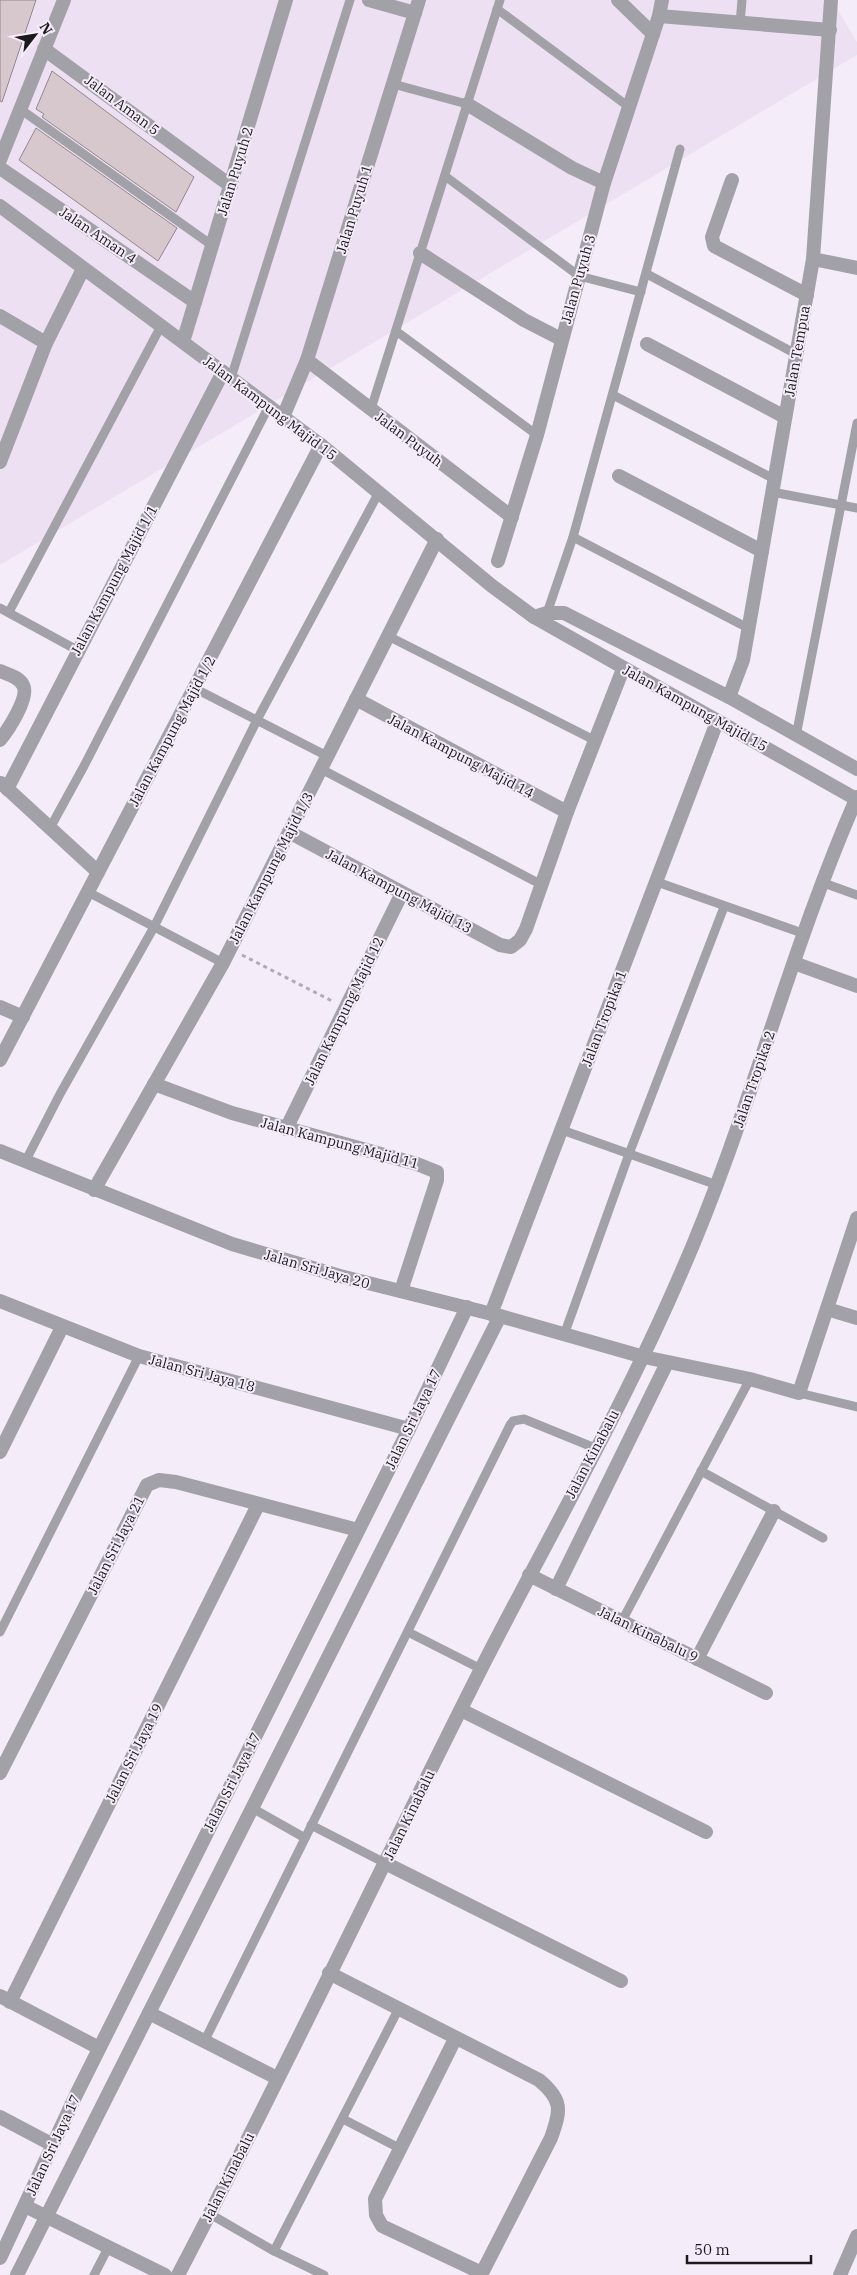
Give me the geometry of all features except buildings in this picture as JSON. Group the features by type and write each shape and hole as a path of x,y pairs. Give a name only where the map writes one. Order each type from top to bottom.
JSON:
{"street":[{"path":"0,160 64,0"},
{"name":"Jalan Puyuh 2","path":"183,342 286,0"},
{"path":"369,0 417,7"},
{"path":"618,0 653,34"},
{"name":"Jalan Puyuh 3","path":"498,560 537,434 604,183 659,16 662,0"},
{"name":"Jalan Tempua","path":"729,697 743,660 813,259 831,0"},
{"name":"Jalan Puyuh 1","path":"283,416 307,360 417,7"},
{"path":"659,16 830,30"},
{"name":"Jalan Aman 5","path":"44,48 231,186"},
{"path":"468,104 572,168 604,183"},
{"name":"Jalan Aman 4","path":"0,168 195,302"},
{"path":"732,180 712,237 714,246 807,294"},
{"name":"Jalan Kampung Majid 15","path":"0,206 321,445 492,586 541,615 623,669 857,798"},
{"path":"420,253 524,320 561,339"},
{"path":"813,259 857,268"},
{"path":"1,456 46,344 83,269"},
{"path":"0,316 46,344"},
{"path":"647,344 785,417"},
{"name":"Jalan Puyuh","path":"307,360 512,516"},
{"name":"Jalan Kampung Majid 1/1","path":"4,786 227,375"},
{"name":"Jalan Kampung Majid 1/2","path":"0,1060 321,445"},
{"path":"619,476 762,551"},
{"name":"Jalan Kampung Majid 1/3","path":"94,1190 223,963 437,539"},
{"name":"Jalan Kampung Majid 15","path":"541,615 564,613 729,697 857,769"},
{"path":"542,885 567,812 623,669"},
{"path":"0,670 17,678 24,685 25,693 18,711 0,740"},
{"name":"Jalan Kampung Majid 14","path":"356,699 567,812"},
{"name":"Jalan Tropika 1","path":"496,1315 562,1130 717,722"},
{"path":"4,786 98,872"},
{"name":"Jalan Tropika 2","path":"644,1357 684,1268 717,1185 821,882 857,798"},
{"name":"Jalan Kampung Majid 13","path":"289,832 500,945 510,947 520,940 542,885"},
{"name":"Jalan Kampung Majid 12","path":"286,1128 402,893"},
{"path":"794,962 857,986"},
{"path":"0,1007 23,1017"},
{"name":"Jalan Kampung Majid 11","path":"154,1084 232,1113 416,1164 437,1172 437,1180 401,1292"},
{"name":"Jalan Sri Jaya 20","path":"0,1151 232,1244 340,1276 467,1307 644,1357 750,1379 799,1393"},
{"path":"799,1393 854,1235 857,1218"},
{"name":"Jalan Sri Jaya 18","path":"0,1301 62,1327 140,1356 409,1429"},
{"name":"Jalan Sri Jaya 17","path":"0,2258 100,2048 409,1429 467,1307"},
{"path":"827,1309 857,1318"},
{"name":"Jalan Sri Jaya 17","path":"17,2275 252,1808 496,1315"},
{"path":"0,1452 62,1327"},
{"name":"Jalan Kinabalu","path":"178,2275 529,1575 644,1357"},
{"path":"556,1589 667,1363"},
{"name":"Jalan Sri Jaya 21","path":"0,1773 147,1484 159,1480 176,1482 358,1530"},
{"name":"Jalan Sri Jaya 19","path":"5,1999 258,1504"},
{"path":"697,1659 774,1511"},
{"name":"Jalan Kinabalu 9","path":"529,1575 766,1693"},
{"path":"461,1710 706,1832"},
{"path":"385,1863 621,1981"},
{"path":"329,1973 398,2010 539,2080 554,2095 559,2115 551,2138 481,2274 382,2226 376,2215 375,2199 455,2039"},
{"path":"5,1999 100,2048"},
{"path":"149,2013 277,2078"},
{"path":"0,2116 53,2145"},
{"path":"26,2206 165,2275"},
{"path":"840,2275 853,2259 857,2236"}],"lane":[{"path":"227,375 350,0"},
{"path":"740,24 742,0"},
{"path":"371,409 499,5 629,107"},
{"path":"393,84 468,104"},
{"path":"20,109 212,246"},
{"path":"541,615 573,537 680,149"},
{"path":"445,176 579,276 641,292"},
{"path":"646,274 796,354"},
{"path":"77,650 4,610 160,326"},
{"path":"396,331 537,434"},
{"path":"613,395 773,486 842,506 857,508"},
{"path":"50,828 84,766 269,406"},
{"path":"796,736 857,423"},
{"path":"25,1162 60,1094 154,927 257,720 379,492"},
{"path":"573,537 748,628"},
{"path":"388,636 596,741"},
{"path":"194,688 327,756"},
{"path":"321,769 542,885"},
{"path":"657,882 804,934"},
{"path":"821,882 857,895"},
{"path":"88,892 223,963"},
{"path":"564,1335 629,1154 724,907"},
{"path":"562,1130 717,1185"},
{"path":"0,1632 140,1356"},
{"path":"622,1621 750,1379"},
{"path":"799,1393 857,1408"},
{"path":"204,2042 513,1420 524,1420 595,1448"},
{"path":"701,1471 823,1538"},
{"path":"408,1632 482,1669"},
{"path":"252,1808 305,1838"},
{"path":"311,1825 385,1863"},
{"path":"274,2251 398,2010"},
{"path":"343,2119 401,2149"},
{"path":"210,2214 274,2251 324,2275"},
{"path":"94,2275 109,2246"}],"path":[{"path":"230,949 346,1008"}],"shaded area":[{"path":"0,0 832,0 857,42 857,55 0,565"}]}
